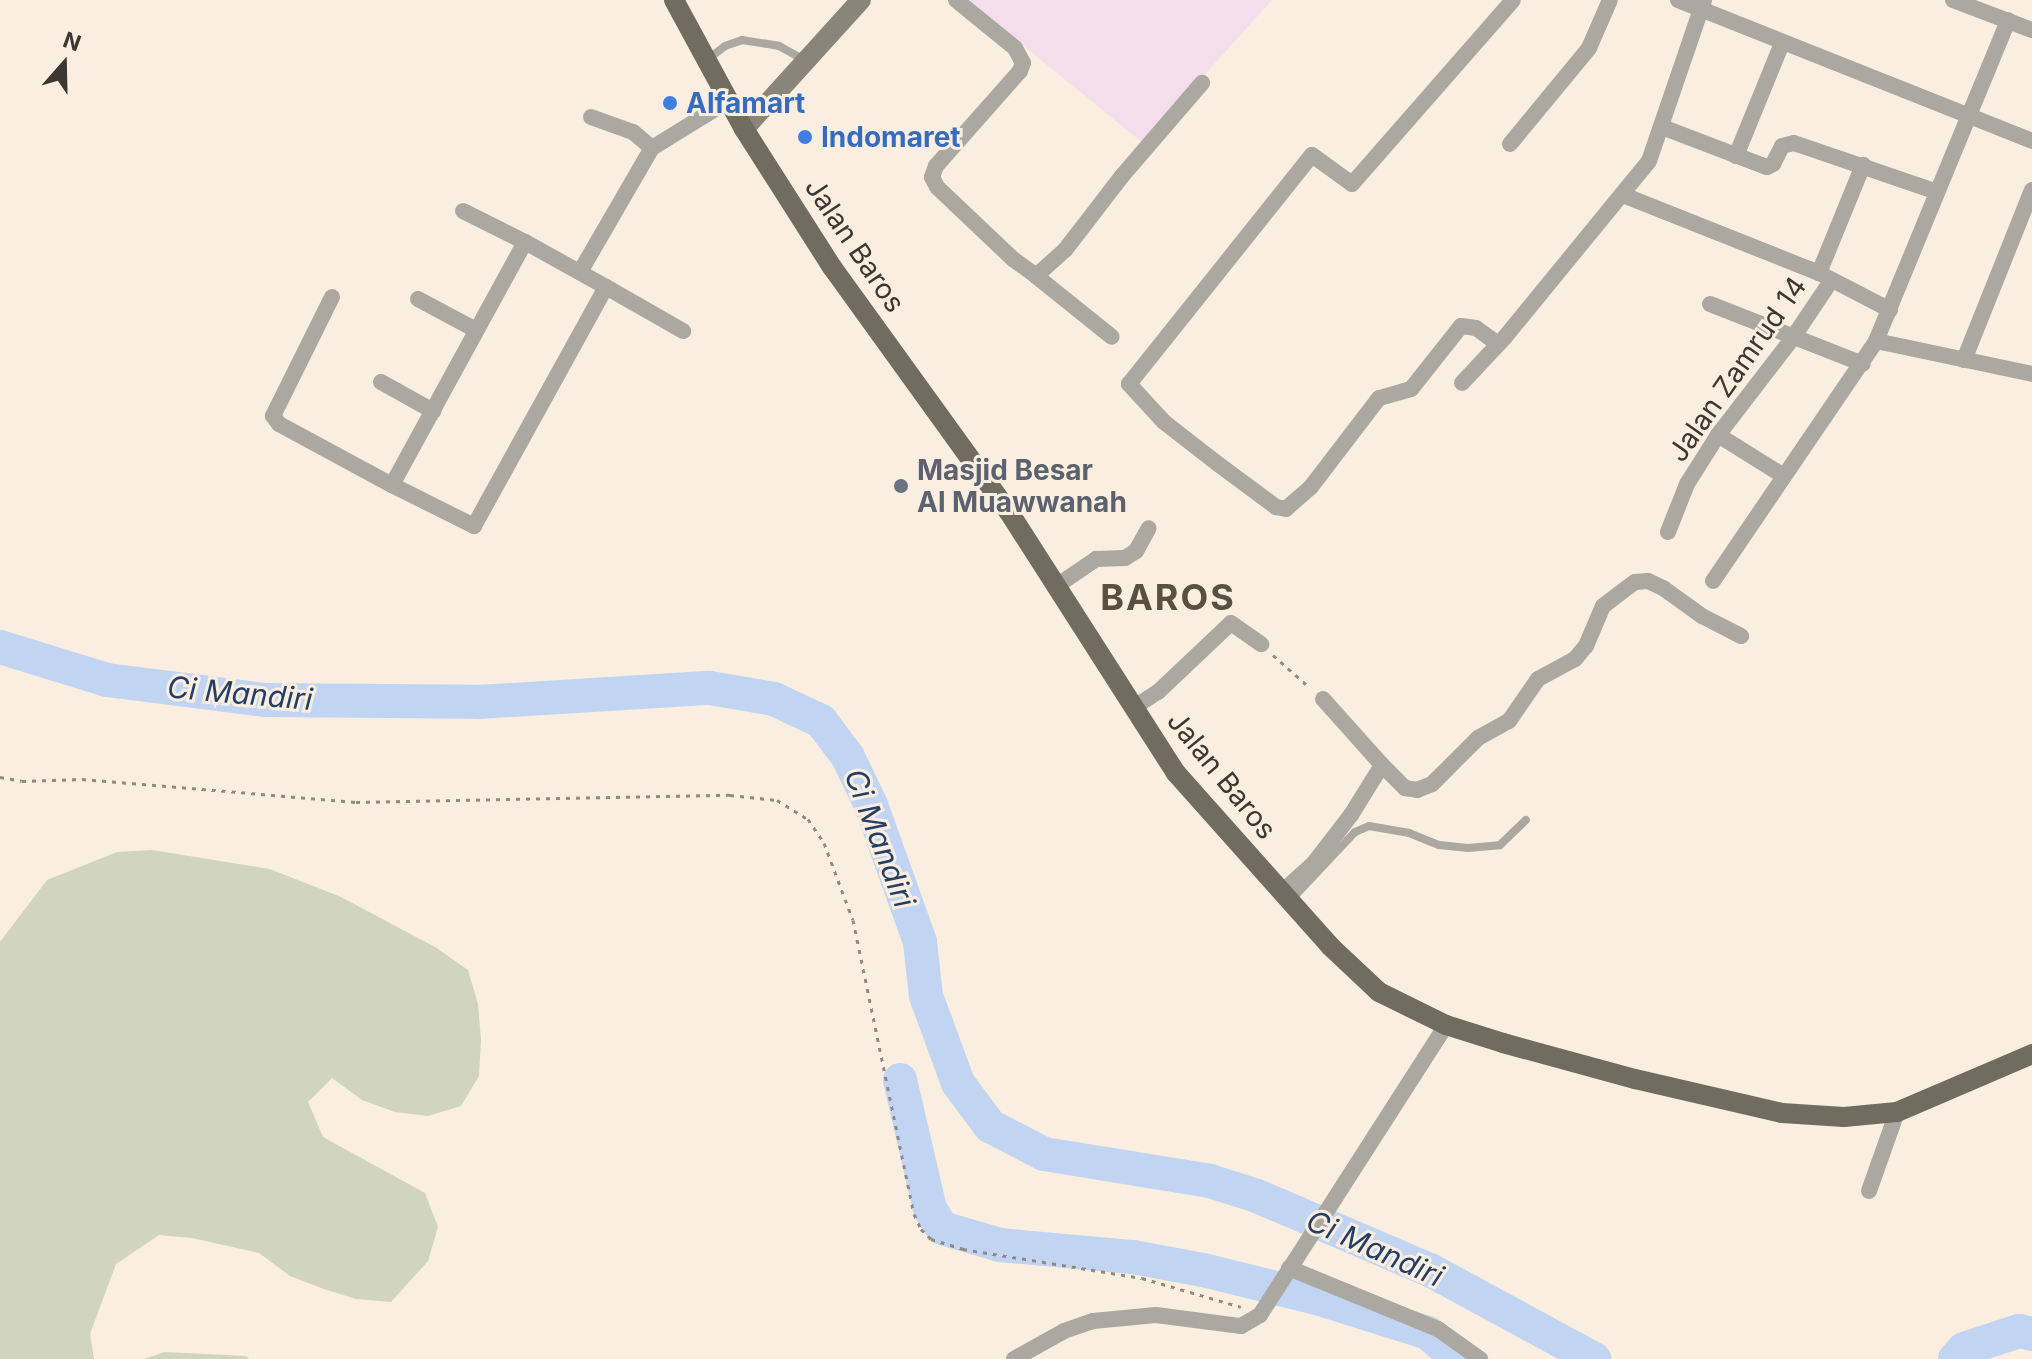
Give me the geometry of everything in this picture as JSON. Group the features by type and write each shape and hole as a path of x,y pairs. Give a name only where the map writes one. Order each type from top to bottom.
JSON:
{"main road":[{"name":"Jalan Baros","path":"674,0 744,129 832,267 1009,512 1176,773 1286,896 1379,992 1446,1025 1621,1076 1782,1113 1844,1117 1897,1112 2032,1054"}],"street":[{"path":"744,129 808,63 861,0"},
{"path":"956,0 1015,48 1023,63 936,166 932,177 937,187 1013,259 1112,337"},
{"path":"1498,344 1476,328 1461,326 1411,389 1379,398 1311,487 1286,509 1276,507 1164,422 1129,384 1312,155 1352,184 1513,0"},
{"path":"1510,144 1589,48 1610,0"},
{"path":"1678,0 1702,4 1782,43 1971,114 2032,141"},
{"path":"1960,1 2032,30"},
{"path":"1462,383 1623,195 1653,155 1702,4"},
{"path":"1713,581 1782,475 1863,364 1876,341 2008,20"},
{"path":"1736,156 1782,43"},
{"path":"1036,276 1065,250 1122,176 1202,83"},
{"path":"580,272 652,148 728,101"},
{"path":"591,117 633,132 652,148"},
{"path":"1662,127 1769,167 1782,146 1794,143 1937,192"},
{"name":"Jalan Zamrud 14","path":"1668,532 1687,484 1718,435 1792,339 1825,277 1863,165"},
{"path":"1964,360 2032,190"},
{"path":"1623,195 1825,277 1890,310"},
{"path":"463,211 525,242 683,331"},
{"path":"392,485 525,242"},
{"path":"332,297 273,416 279,424 392,485 476,524 606,287"},
{"path":"418,299 476,330"},
{"path":"1710,304 1792,339 1863,364"},
{"path":"1876,341 2032,374"},
{"path":"381,382 433,411"},
{"path":"1718,435 1782,475"},
{"path":"1055,587 1096,559 1125,558 1136,551 1149,528"},
{"path":"1323,699 1405,788 1417,790 1432,784 1478,738 1509,721 1538,679 1575,659 1586,646 1603,606 1635,582 1648,581 1663,588 1702,616 1741,636"},
{"path":"1133,708 1158,692 1231,623 1261,644"},
{"path":"1286,896 1351,815 1382,765"},
{"path":"1014,1359 1064,1331 1093,1321 1156,1315 1241,1326 1263,1310 1446,1025"},
{"path":"1869,1191 1897,1112"},
{"path":"1285,1275 1438,1329 1480,1359"}],"lane":[{"path":"706,61 725,46 742,40 779,46 808,63"},
{"path":"1286,896 1355,832 1369,826 1409,833 1439,845 1468,848 1500,845 1526,820"}],"path":[{"path":"1261,644 1323,699"},
{"path":"0,777 22,781 82,779 356,802 730,795 777,800 808,819 824,843 848,905 887,1073 914,1214 921,1229 943,1244 1142,1278 1263,1310"}],"shaded area":[{"path":"967,0 1272,0 1143,143"}],"green space":[{"path":"152,850 270,869 341,897 435,947 468,970 478,1004 481,1040 479,1076 461,1106 428,1116 395,1112 362,1100 332,1078 308,1102 323,1137 425,1193 438,1227 428,1261 391,1302 356,1299 290,1276 259,1253 192,1238 159,1235 116,1264 90,1334 94,1359 0,1359 0,942 47,880 117,852"},
{"path":"165,1352 246,1356 249,1359 144,1359"}],"waterway":[{"name":"Ci Mandiri","path":"0,647 107,680 265,700 478,702 710,688 774,699 821,721 848,757 871,805 920,942 926,996 958,1083 990,1126 1044,1154 1210,1181 1257,1196 1430,1270 1594,1359"},
{"path":"900,1080 930,1209 942,1228 1000,1245 1133,1257 1203,1270 1317,1298 1428,1333 1458,1359"},
{"name":"Ci Mandiri","path":"1955,1359 1964,1349 2019,1331 2032,1334"}],"place":[{"name":"Alfamart","path":"670,103"},
{"name":"Indomaret","path":"805,137"},
{"name":"Masjid Besar Al Muawwanah","path":"901,486"}],"district":[{"name":"BAROS","path":"1168,598"}]}
